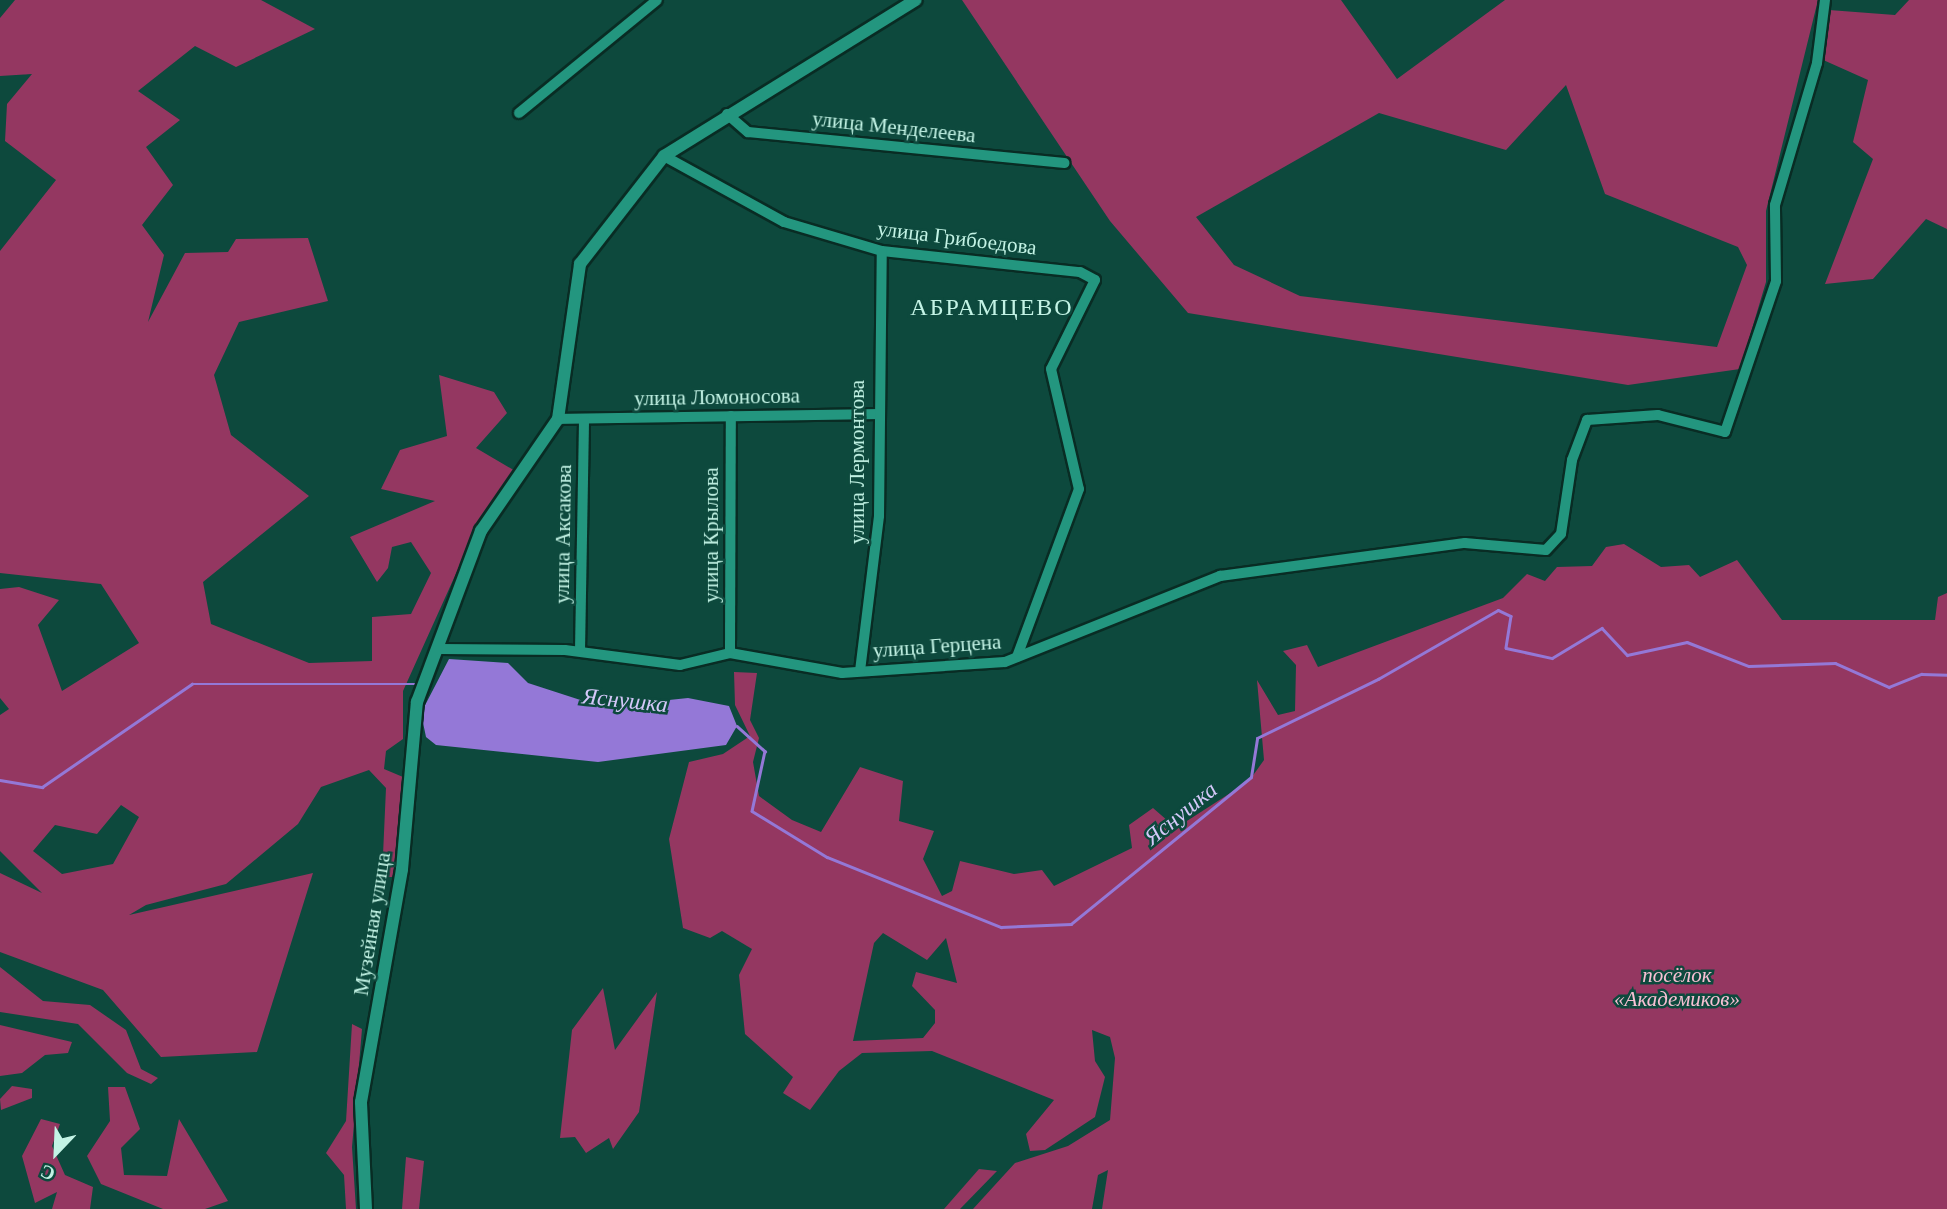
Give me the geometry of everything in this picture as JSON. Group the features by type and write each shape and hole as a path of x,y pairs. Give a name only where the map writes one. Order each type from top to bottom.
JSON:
{"street":[{"path":"519,113 657,0"},
{"path":"558,419 580,264 664,156 727,114 916,0"},
{"name":"улица Герцена","path":"440,649 580,651 680,665 730,653 860,671 1017,657 1220,576 1465,543 1546,550 1560,534 1572,460 1587,420 1657,415 1725,432 1776,281 1775,205 1817,63 1825,0"},
{"name":"улица Менделеева","path":"727,114 748,131 1064,163"},
{"name":"улица Грибоедова","path":"664,156 784,222 882,251 1080,272 1095,280 1051,369 1079,489 1017,657"},
{"name":"улица Лермонтова","path":"860,671 872,609 879,516 876,414 882,251"},
{"name":"улица Ломоносова","path":"558,419 876,414"},
{"name":"улица Крылова","path":"730,653 731,416"},
{"name":"Музейная улица","path":"366,1209 361,1102 402,869 410,741 416,702 440,649 481,531 558,419"},
{"name":"улица Аксакова","path":"580,651 584,419"}],"green space":[{"path":"15,0 261,0 315,29 236,67 195,46 138,91 180,120 146,147 173,185 142,225 164,255 148,322 185,253 228,252 236,239 308,238 328,301 239,322 214,375 231,435 309,496 203,582 211,624 309,663 372,661 372,617 411,614 431,573 411,542 392,547 388,568 377,582 350,537 435,501 381,489 400,450 447,436 439,375 494,392 507,413 476,448 517,472 477,527 403,691 403,739 386,751 384,769 403,777 395,877 382,877 386,788 369,770 321,787 298,824 226,884 146,905 129,915 313,873 257,1052 161,1057 103,990 0,952 0,873 42,893 0,851 0,715 9,709 0,698 0,589 19,587 59,600 38,625 62,691 139,643 101,584 0,573 0,251 56,180 5,141 7,104 32,74 0,76 0,18","holes":["121,805 139,817 113,864 62,874 33,851 55,825 97,834"]},
{"path":"962,0 1341,0 1397,79 1505,0 1818,0 1766,211 1766,282 1740,369 1628,385 1188,313 1110,221","holes":["1566,85 1605,194 1738,247 1747,265 1717,347 1300,296 1234,265 1196,217 1379,113 1506,150"]},
{"path":"1909,0 1947,0 1947,229 1926,219 1873,279 1825,284 1873,159 1853,142 1868,80 1821,59 1829,10 1895,15"},
{"name":"посёлок «Академиков»","path":"1624,544 1661,567 1689,565 1700,577 1737,560 1782,620 1935,620 1938,597 1947,593 1947,1209 1102,1209 1108,1170 1098,1175 1092,1209 973,1209 1015,1163 1068,1146 1110,1120 1115,1058 1110,1037 1092,1030 1095,1061 1105,1077 1095,1117 1045,1150 1030,1151 1026,1134 1054,1100 932,1051 862,1053 839,1071 810,1110 783,1093 793,1077 745,1034 739,975 752,949 722,931 710,938 683,928 669,839 689,762 723,754 750,736 735,705 734,672 757,673 750,720 759,738 753,762 759,796 792,820 821,832 860,767 903,781 899,821 934,831 923,859 942,896 952,891 960,861 1014,874 1042,870 1054,886 1132,848 1129,825 1153,808 1176,828 1249,781 1264,760 1257,680 1278,715 1295,711 1296,665 1283,651 1307,645 1318,667 1503,598 1527,574 1545,581 1557,567 1592,566 1606,547","holes":["883,933 927,960 946,938 957,983 916,972 912,986 935,1010 935,1023 923,1038 853,1041 874,943"]},
{"path":"0,967 43,1001 90,1005 126,1030 141,1069 158,1078 151,1084 127,1073 78,1024 0,1012"},
{"path":"603,988 615,1050 657,992 639,1112 613,1149 609,1138 586,1153 575,1137 560,1138 572,1030"},
{"path":"352,1024 362,1029 352,1147 356,1209 346,1209 344,1175 326,1153 346,1121"},
{"path":"0,1025 72,1042 68,1053 45,1055 22,1073 0,1076"},
{"path":"12,1086 32,1089 32,1098 1,1110 0,1099"},
{"path":"108,1087 125,1087 140,1129 121,1148 124,1175 167,1176 179,1119 228,1201 205,1209 163,1209 101,1184 87,1156 110,1121"},
{"path":"41,1119 60,1124 52,1146 65,1175 93,1187 90,1209 52,1209 57,1192 35,1203 22,1156"},
{"path":"406,1157 424,1161 419,1209 402,1209"},
{"path":"979,1169 997,1171 960,1209 944,1209"}],"shaded area":[{"path":"449,659 508,663 528,683 602,707 688,698 729,706 737,726 726,745 598,762 436,745 426,737 421,713"}],"waterway":[{"name":"Яснушка","path":"737,726 765,751 752,811 827,857 1001,927 1071,924 1251,777 1257,738 1378,679 1498,610 1511,616 1506,648 1552,658 1602,628 1627,655 1687,642 1749,666 1835,663 1889,687 1922,674 1947,675"},
{"name":"Яснушка","path":"0,780 42,787 192,684 417,684"}],"district":[{"name":"АБРАМЦЕВО","path":"992,308"}]}
